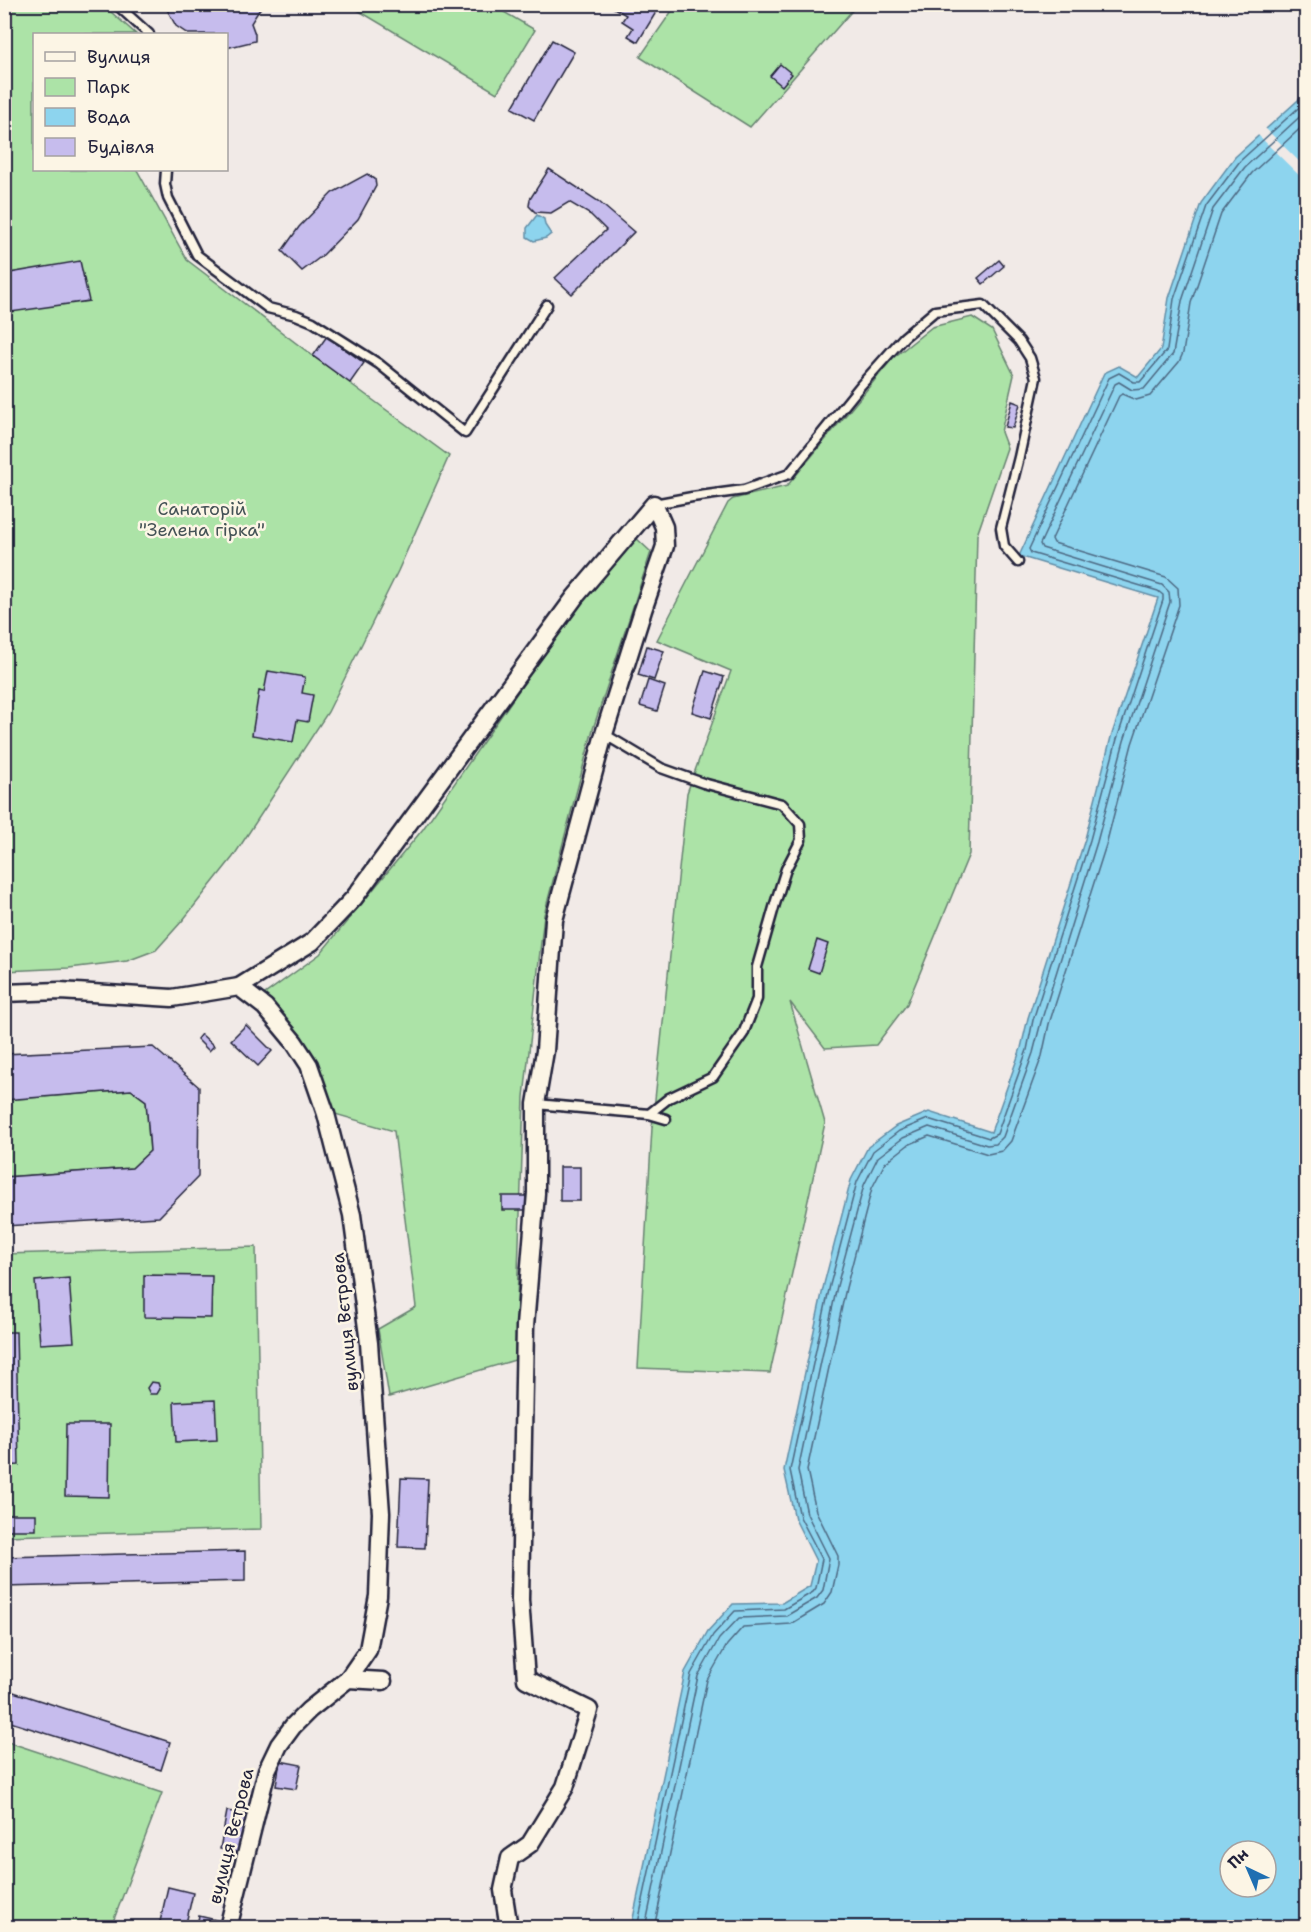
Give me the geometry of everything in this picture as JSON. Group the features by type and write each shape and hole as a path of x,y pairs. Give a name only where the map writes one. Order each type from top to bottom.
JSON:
{"street":[{"path":"4,993 60,991 172,998 239,987 312,942 354,898 575,597 654,504 664,527 665,546 604,734 554,920 545,1051 536,1104 536,1193 525,1326 520,1579 526,1678 589,1710 565,1787 530,1844 510,1858 502,1890 509,1928"},
{"name":"вулиця Вєтрова","path":"228,1928 267,1770 279,1745 309,1710 348,1679 368,1650 378,1596 381,1513 369,1342 352,1215 326,1114 309,1065 294,1042 265,1007 239,987"},
{"path":"348,1679 383,1681"}],"lane":[{"path":"116,4 148,33"},
{"path":"166,171 165,184 168,198 197,255 267,309 296,315 313,322 379,364 465,433 547,304"},
{"path":"654,504 692,496 744,490 789,474 861,385 904,337 935,311 983,305 1019,341 1030,358 1036,378 1019,458 1000,528 1004,546 1018,562"},
{"path":"604,734 661,768 703,783 782,804 800,824 801,840 786,869 775,904 757,967 757,999 743,1034 713,1077 669,1098 650,1113"},
{"path":"536,1104 650,1113 666,1119"}],"green space":[{"name":"Санаторій \"Зелена гірка\"","path":"4,5 103,5 135,33 33,33 33,171 138,171 187,260 449,456 398,571 328,712 233,857 183,920 156,950 127,961 69,968 5,971"},
{"path":"349,5 492,5 535,30 497,93"},
{"path":"676,5 857,5 750,127 640,57"},
{"path":"972,317 992,330 1014,375 1001,432 1007,448 977,535 969,854 907,1004 876,1045 825,1048 790,1002 825,1123 770,1373 638,1368 652,1128 687,793 731,671 657,640 728,503 733,499 787,486 893,358 932,327"},
{"path":"635,537 651,552 593,729 544,915 524,1097 515,1360 389,1397 378,1329 416,1307 394,1131 335,1114 307,1049 265,994 320,954 423,829 595,580"},
{"path":"131,1090 146,1101 150,1151 132,1168 5,1177 5,1100"},
{"path":"256,1247 261,1529 5,1536 4,1254"},
{"path":"5,1741 162,1793 111,1927 5,1927"}],"water":[{"path":"1306,93 1306,1927 631,1928 685,1672 708,1631 733,1604 782,1603 810,1586 816,1561 795,1519 784,1470 824,1284 851,1180 868,1147 896,1126 929,1112 991,1132 1021,1048 1028,1018 1085,839 1111,737 1158,598 1019,556 1104,373 1119,366 1138,377 1161,349 1169,298 1201,203 1235,157"},
{"path":"537,215 544,219 551,234 534,241 527,237 527,228"}],"pier":[{"path":"1264,127 1306,168 1306,182 1257,134"}],"building":[{"path":"164,4 263,4 251,23 255,41 228,48 228,33 186,33 176,26"},
{"path":"607,4 661,4 638,42 628,36 633,28 622,21 626,15"},
{"path":"552,40 574,52 534,120 512,108"},
{"path":"780,64 792,74 782,86 770,76"},
{"path":"549,169 598,201 634,232 572,294 555,278 606,230 591,215 569,202 551,213 535,212 529,206 530,199"},
{"path":"367,174 375,179 376,186 358,219 323,255 302,271 282,251 299,227 332,193"},
{"path":"999,260 1004,266 983,284 978,278"},
{"path":"80,261 89,301 4,313 4,274"},
{"path":"327,336 364,363 350,383 313,356"},
{"path":"1012,401 1020,404 1013,428 1005,427"},
{"path":"647,646 664,651 654,680 638,675"},
{"path":"268,671 305,677 302,693 313,695 308,722 297,720 293,742 252,735 259,691 264,692"},
{"path":"705,671 724,677 711,718 692,712"},
{"path":"648,680 665,686 657,711 640,706"},
{"path":"817,940 828,944 819,973 808,969"},
{"path":"246,1025 272,1051 258,1066 231,1040"},
{"path":"201,1034 214,1046 209,1051 197,1039"},
{"path":"153,1047 199,1087 198,1177 159,1217 4,1226 4,1177 132,1168 150,1151 146,1101 131,1090 4,1100 4,1054"},
{"path":"560,1167 580,1167 580,1201 560,1201"},
{"path":"502,1196 526,1196 527,1210 502,1210"},
{"path":"4,1264 9,1264 10,1298 4,1298"},
{"path":"144,1275 212,1276 211,1318 144,1317"},
{"path":"69,1278 74,1342 40,1344 35,1281"},
{"path":"4,1332 16,1332 19,1465 4,1466"},
{"path":"151,1382 158,1383 160,1389 157,1394 150,1394 147,1388"},
{"path":"215,1400 217,1440 176,1442 174,1402"},
{"path":"66,1424 110,1424 109,1497 65,1496"},
{"path":"401,1478 428,1479 425,1548 398,1547"},
{"path":"4,1514 36,1514 36,1530 4,1530"},
{"path":"245,1551 245,1581 4,1587 4,1557"},
{"path":"4,1689 170,1742 161,1770 4,1720"},
{"path":"280,1761 301,1765 296,1789 276,1786"},
{"path":"227,1811 250,1815 242,1854 220,1849"},
{"path":"168,1887 193,1893 185,1928 159,1926"},
{"path":"199,1916 225,1922 224,1928 196,1928"}]}
